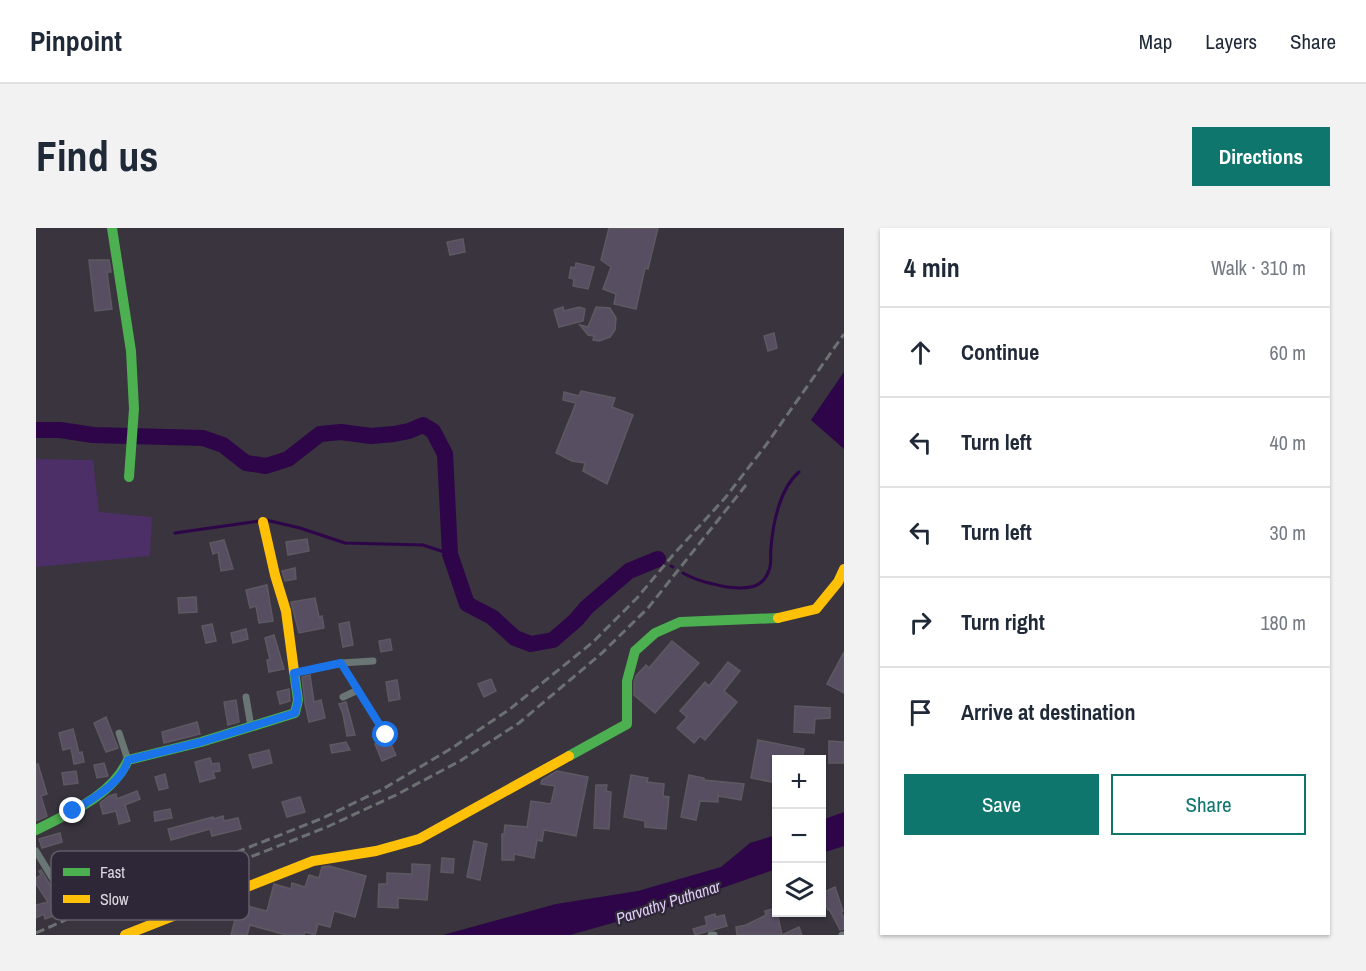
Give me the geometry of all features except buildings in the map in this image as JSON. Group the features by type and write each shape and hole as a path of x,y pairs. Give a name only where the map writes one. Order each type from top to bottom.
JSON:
{"street":[{"path":"112,228 131,351 134,409 129,477"},
{"path":"128,760 201,742 295,713 298,700 286,611 263,522"},
{"path":"249,886 313,861 376,851 419,839 627,724 627,681 635,651 655,633 680,622 772,619 816,609 838,582 844,569"},
{"path":"294,673 341,663 373,662"},
{"path":"341,663 386,735"},
{"path":"343,698 358,690"},
{"path":"246,697 251,727"},
{"path":"36,830 100,794 126,769 128,760 119,733"},
{"path":"36,851 51,876"},
{"path":"125,935 163,920"}],"shaded area":[{"path":"36,459 93,460 99,512 152,517 150,556 36,567"}],"water":[{"path":"844,372 844,449 811,420"},
{"path":"844,812 844,846 826,852 826,819"},
{"name":"Parvathy Puthanar","path":"772,836 772,870 662,909 570,935 443,935 556,904 638,891 721,867 750,843"}],"waterway":[{"path":"36,430 60,430 93,435 203,438 223,445 246,463 266,466 288,459 320,434 341,432 371,436 394,434 423,425 433,431 445,454 450,554 467,604 492,617 515,638 531,644 553,640 629,571 658,559"},
{"path":"683,573 705,582 733,588 752,587 762,581 770,568 772,538 782,496 799,472"},
{"path":"266,520 300,528 345,543 423,545 450,554 448,545"},
{"path":"175,533 259,521"}],"railway":[{"path":"239,851 323,818 383,789 452,748 510,709 593,642 637,598 725,498 766,445 844,334"},
{"path":"249,857 327,827 396,795 460,761 519,723 602,653 648,608 746,485"},
{"path":"36,933 65,920"}],"traffic: fast":[{"path":"112,228 131,351 134,409 129,477"},
{"path":"569,756 627,724 627,681 635,651 655,633 680,622 778,618"},
{"path":"36,830 75,810 101,793 112,784 128,760 201,742 295,713 298,700 294,671"}],"traffic: slow":[{"path":"263,522 286,611 294,671"},
{"path":"778,618 816,609 838,582 844,569"},
{"path":"249,886 313,861 376,851 419,839 569,756"},
{"path":"125,935 163,920"}],"route":[{"path":"73,811 100,794 126,769 128,760 201,742 295,713 298,700 294,673 341,663 386,735"}]}
